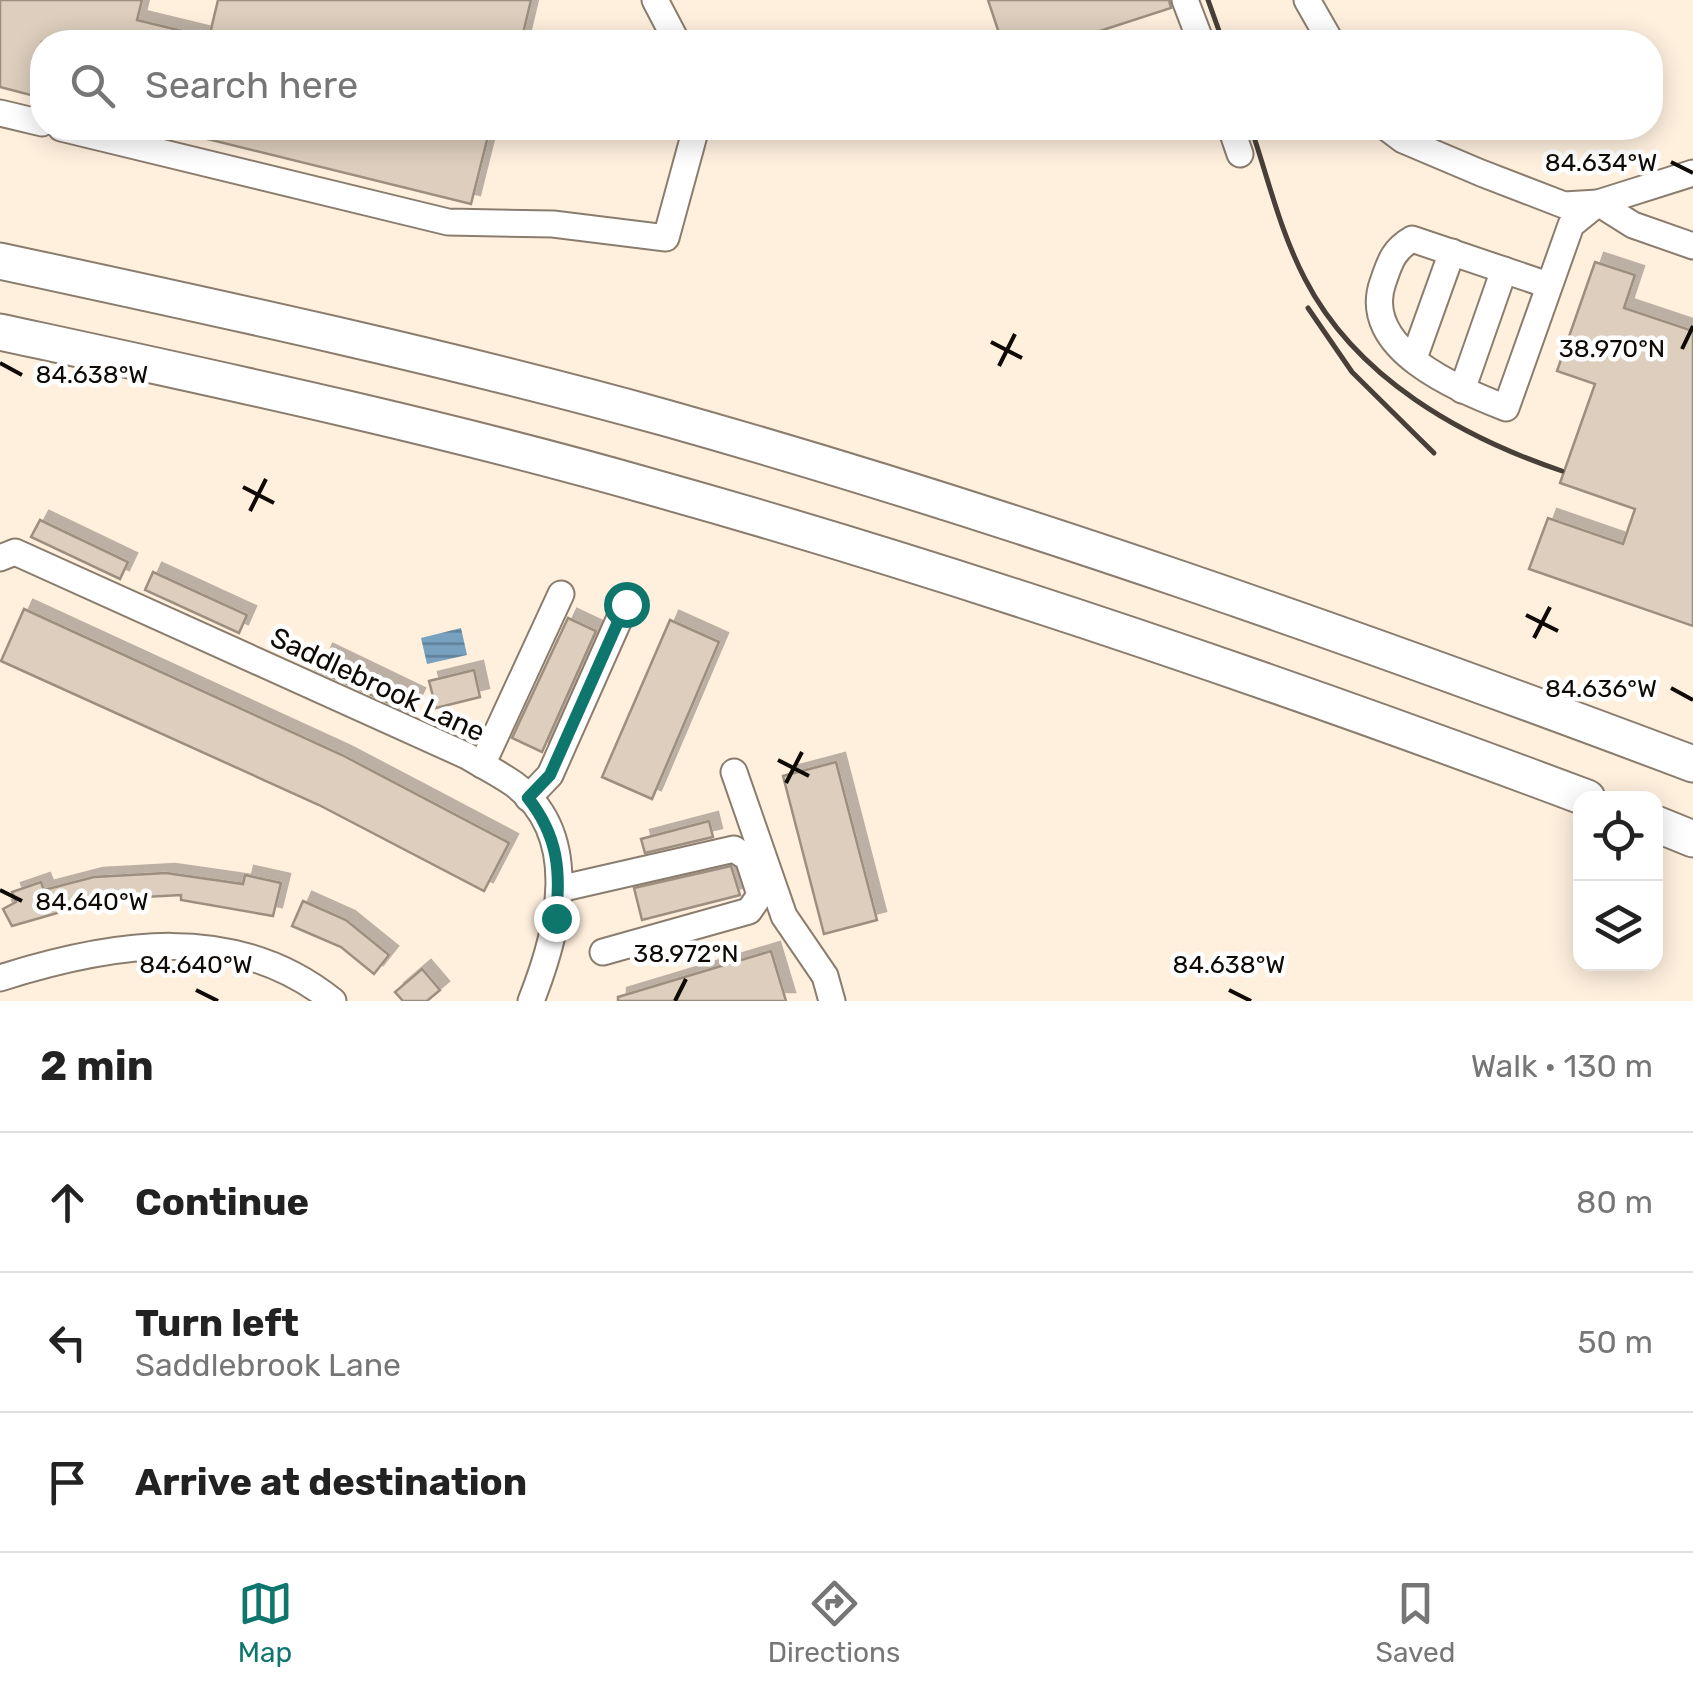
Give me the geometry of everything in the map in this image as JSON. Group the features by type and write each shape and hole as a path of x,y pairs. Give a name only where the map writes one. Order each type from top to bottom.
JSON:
{"highway":[{"path":"0,261 332,333 662,418 926,494 1197,583 1693,764"},
{"path":"0,332 316,400 644,484 906,561 1174,648 1573,793"},
{"path":"1663,827 1693,838"}],"street":[{"path":"655,0 671,30"},
{"path":"1185,0 1196,30"},
{"path":"1307,0 1325,30"},
{"path":"0,112 30,120"},
{"path":"110,140 448,222 552,224 666,238 693,140"},
{"path":"1235,140 1240,154"},
{"path":"1403,140 1564,204 1598,204 1693,173"},
{"path":"1598,204 1633,225 1693,246"},
{"path":"1548,285 1412,239 1395,248 1376,300 1380,323 1435,380 1506,408 1571,226 1598,204"},
{"path":"1414,358 1452,252"},
{"path":"1462,390 1504,270"},
{"name":"Saddlebrook Lane","path":"0,558 15,552 482,765 528,798 550,830 559,888 550,947 531,1001"},
{"path":"482,765 561,594"},
{"path":"528,798 550,775 626,604"},
{"path":"734,772 784,916 825,976 832,1001"},
{"path":"559,888 734,849 748,858 760,896 749,911 603,952"},
{"path":"0,978 80,953 151,946 205,949 267,962 333,1001"}],"water":[{"path":"461,628 467,655 427,664 421,638"}],"building":[{"path":"0,0 142,0 137,20 178,30 30,30 30,95 0,87"},
{"path":"218,0 531,0 524,30 211,30"},
{"path":"988,0 1169,0 1171,8 1103,30 998,30"},
{"path":"211,140 487,140 471,204"},
{"path":"1595,262 1635,275 1624,308 1693,331 1693,626 1529,569 1548,518 1623,544 1635,509 1560,483 1595,384 1557,371"},
{"path":"40,520 128,562 120,579 31,537"},
{"path":"153,572 247,615 239,633 145,590"},
{"path":"24,609 342,755 509,843 484,891 319,805 1,661"},
{"path":"568,618 596,631 542,752 512,738"},
{"path":"670,620 719,642 652,799 602,777"},
{"path":"324,653 416,697 409,712 316,670"},
{"path":"474,670 480,697 436,708 429,681"},
{"path":"836,762 877,920 824,934 783,776"},
{"path":"709,821 713,837 645,853 641,839"},
{"path":"731,866 740,895 642,920 634,888"},
{"path":"166,873 243,884 245,875 281,883 273,916 181,900 181,895 106,899 12,926 3,909 16,902 12,892 41,882 44,890 94,877"},
{"path":"303,901 346,920 389,955 374,974 341,947 292,926"},
{"path":"771,951 786,1001 618,1001 618,997"},
{"path":"422,969 440,990 427,1001 403,1001 395,992"}],"railway":[{"path":"1208,0 1219,30"},
{"path":"1255,140 1296,261 1327,314 1352,346 1382,374 1450,421 1486,441 1562,471"},
{"path":"1308,308 1352,372 1434,453"}],"route":[{"path":"556,918 556,849 550,830 528,798 550,775 626,604"}]}
